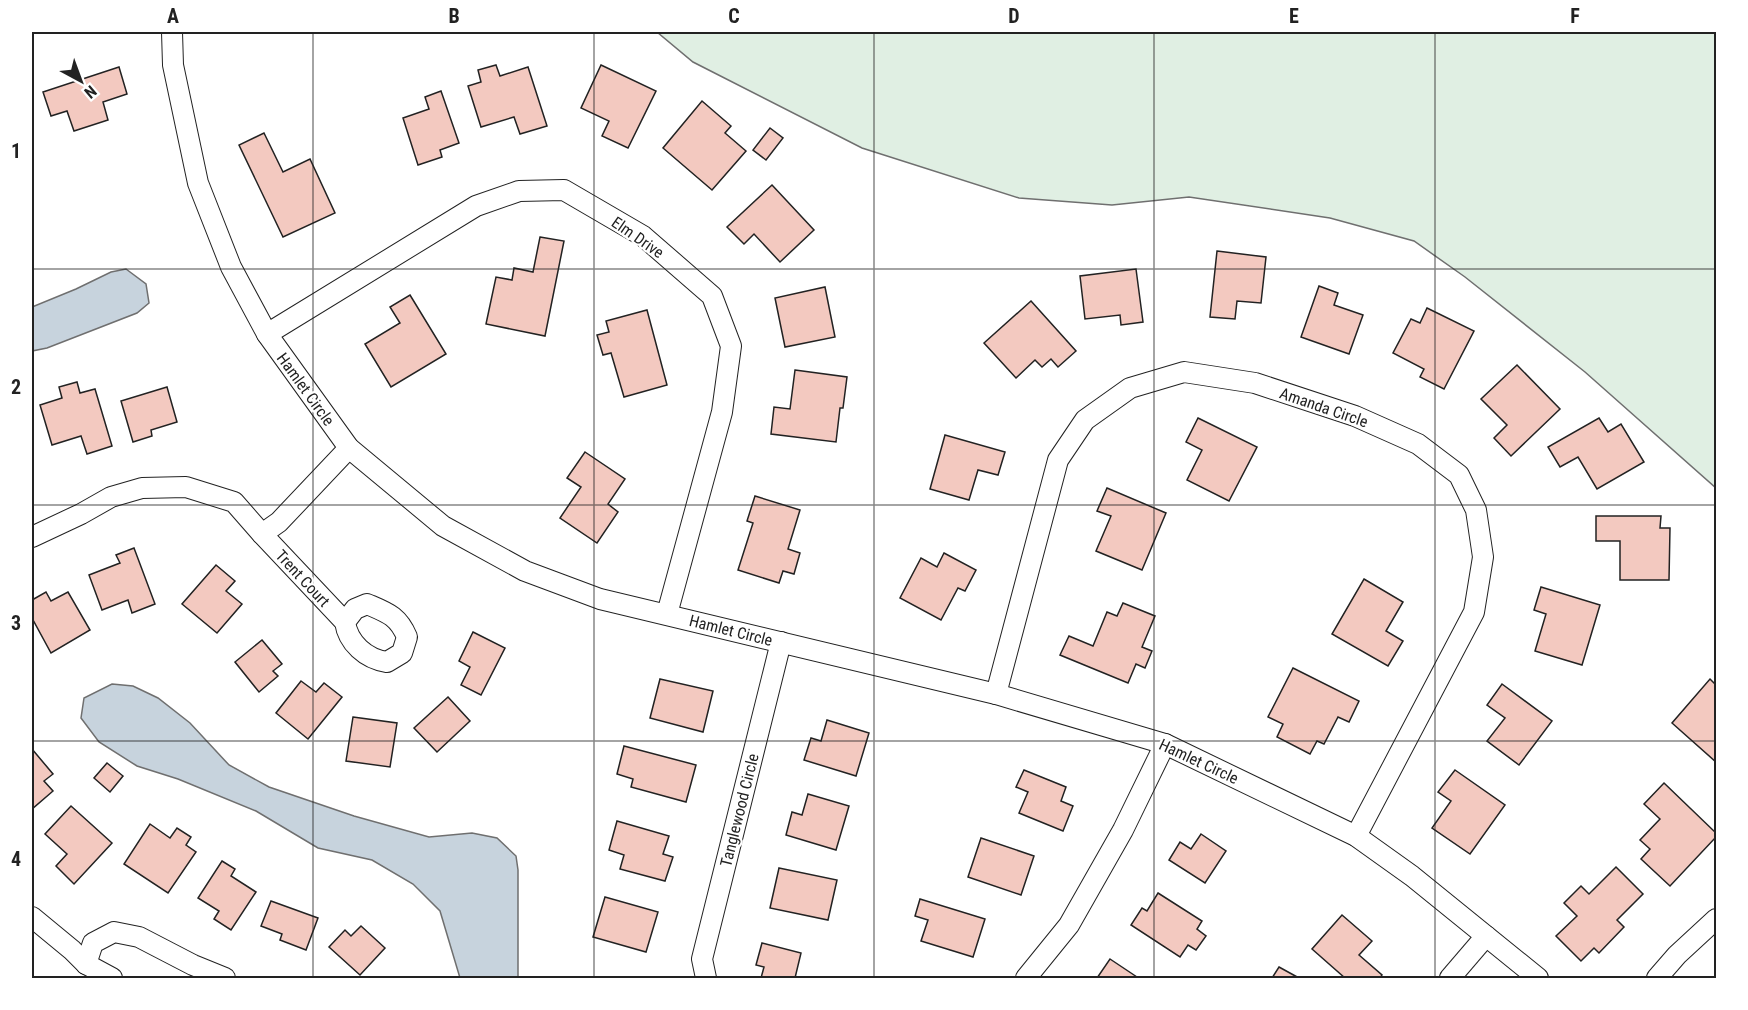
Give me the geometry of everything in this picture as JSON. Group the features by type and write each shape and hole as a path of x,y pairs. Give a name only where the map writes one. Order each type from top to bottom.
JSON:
{"street":[{"name":"Hamlet Circle","path":"172,32 173,65 198,183 231,267 267,334 349,448 443,526 525,571 600,599 996,694 1165,744 1356,836 1412,876 1538,978"},
{"name":"Elm Drive","path":"267,334 476,206 519,191 564,190 643,237 712,296 730,346 722,412 667,614"},
{"name":"Amanda Circle","path":"996,694 1058,460 1085,420 1130,388 1184,372 1255,383 1355,416 1418,444 1459,475 1476,510 1483,557 1474,612 1356,836"},
{"path":"262,534 279,522 349,448"},
{"name":"Trent Court","path":"32,537 111,497 142,488 186,487 234,502 345,622"},
{"name":"Tanglewood Circle","path":"706,978 702,959 781,642"},
{"path":"1026,978 1069,925 1123,830 1165,744"},
{"path":"32,917 86,964 112,978"},
{"path":"1657,978 1677,955 1716,919"},
{"path":"86,964 93,943 114,932 139,937 212,976"},
{"path":"1450,978 1486,936"}],"green space":[{"path":"657,32 1716,32 1716,488 1585,372 1465,277 1414,241 1330,218 1189,197 1112,205 1019,198 862,148 693,62"}],"shaded area":[{"path":"126,269 146,284 149,303 137,313 47,348 32,351 32,307 111,272"},
{"path":"112,684 133,686 158,698 190,723 229,765 269,787 354,816 429,837 472,833 497,838 516,856 518,978 460,978 440,911 413,884 372,860 318,848 256,811 178,779 137,766 99,742 81,718 84,698"}],"building":[{"path":"496,65 500,76 528,67 547,126 520,134 514,117 481,127 468,86 481,82 478,70"},
{"path":"601,65 656,91 628,148 602,136 609,121 581,108"},
{"path":"119,67 127,94 103,102 108,120 74,131 67,111 51,116 43,92"},
{"path":"441,91 459,143 440,150 442,157 418,165 403,118 429,109 425,97"},
{"path":"702,101 731,126 725,133 746,151 712,190 663,148"},
{"path":"770,128 783,138 766,160 753,150"},
{"path":"264,133 283,172 310,159 335,213 283,237 239,145"},
{"path":"772,185 814,230 780,262 754,234 744,244 727,227"},
{"path":"540,237 564,241 545,336 486,324 496,277 512,280 514,268 533,272"},
{"path":"1217,251 1266,257 1261,303 1237,301 1235,319 1210,317"},
{"path":"1136,269 1143,322 1121,325 1120,315 1085,319 1080,276"},
{"path":"1319,286 1338,293 1334,305 1363,315 1349,354 1301,337"},
{"path":"825,287 835,337 785,347 775,298"},
{"path":"410,295 446,354 391,387 365,344 400,323 390,307"},
{"path":"1031,301 1076,351 1058,367 1051,359 1042,367 1035,360 1016,378 984,343"},
{"path":"1427,308 1474,331 1444,389 1420,377 1424,369 1393,353 1411,319 1420,323"},
{"path":"647,310 667,385 624,397 611,353 603,355 597,335 609,332 606,321"},
{"path":"1517,365 1560,409 1511,456 1494,438 1507,425 1481,399"},
{"path":"795,370 847,377 836,442 771,434 774,407 790,409"},
{"path":"77,382 80,393 95,389 112,446 87,454 81,436 52,445 40,405 62,398 59,387"},
{"path":"167,387 177,422 151,430 152,436 133,442 121,401"},
{"path":"1198,418 1257,447 1229,501 1187,480 1202,450 1186,442"},
{"path":"1599,418 1608,432 1621,424 1644,462 1597,489 1578,457 1560,467 1548,447"},
{"path":"945,435 1005,452 998,475 978,470 969,500 930,489"},
{"path":"585,452 625,479 608,504 618,512 597,543 560,518 581,487 567,478"},
{"path":"1107,488 1166,513 1142,570 1096,551 1111,516 1097,511"},
{"path":"755,496 800,510 788,549 800,553 794,574 783,571 779,583 738,570 753,523 747,521"},
{"path":"1596,516 1661,516 1660,528 1670,528 1669,580 1620,580 1620,541 1596,541"},
{"path":"134,548 155,604 132,613 128,600 102,610 89,575 120,563 116,555"},
{"path":"944,553 976,570 965,591 958,588 941,620 900,598 921,558 937,567"},
{"path":"216,565 235,581 226,591 242,604 217,633 182,604"},
{"path":"1364,579 1403,602 1386,631 1403,641 1388,666 1332,634"},
{"path":"1541,587 1600,605 1582,665 1535,651 1546,614 1534,610"},
{"path":"46,592 51,601 68,592 90,630 51,653 32,618 32,600"},
{"path":"1123,603 1155,616 1142,647 1152,651 1145,668 1136,664 1128,683 1060,655 1069,636 1093,646 1107,612 1117,616"},
{"path":"473,632 505,648 481,695 461,685 470,667 459,661"},
{"path":"262,640 282,664 273,671 278,676 259,692 235,662"},
{"path":"1293,668 1359,701 1349,722 1338,717 1324,744 1317,741 1310,754 1277,737 1283,724 1268,717"},
{"path":"660,679 713,691 703,732 650,718"},
{"path":"1710,679 1716,685 1716,762 1672,723"},
{"path":"301,681 316,692 324,683 342,697 308,739 276,713"},
{"path":"1502,684 1552,721 1519,765 1487,741 1505,718 1487,705"},
{"path":"448,697 470,721 437,752 414,728"},
{"path":"353,717 397,723 390,767 346,761"},
{"path":"827,720 869,733 856,776 804,760 811,738 821,741"},
{"path":"624,746 696,765 686,802 631,787 633,779 617,774"},
{"path":"32,749 53,774 44,781 53,791 32,809"},
{"path":"107,763 123,776 110,792 94,778"},
{"path":"1024,770 1066,787 1061,801 1073,806 1063,831 1019,813 1028,792 1016,787"},
{"path":"1455,770 1505,805 1470,854 1432,828 1451,801 1438,792"},
{"path":"1664,783 1716,833 1716,837 1670,886 1641,859 1650,849 1640,840 1660,819 1644,804"},
{"path":"808,794 849,806 836,850 786,835 792,812 802,815"},
{"path":"71,806 112,843 74,884 56,866 67,854 45,834"},
{"path":"617,821 669,836 663,854 673,857 665,881 620,869 624,855 609,850"},
{"path":"150,824 170,838 177,828 191,837 186,845 196,852 168,893 124,864"},
{"path":"1201,834 1226,851 1205,883 1169,860 1180,842 1191,849"},
{"path":"981,838 1034,856 1021,895 968,877"},
{"path":"222,861 235,869 231,876 256,892 231,930 214,919 219,911 198,898"},
{"path":"1616,867 1643,894 1617,920 1624,927 1599,953 1594,948 1581,961 1556,936 1577,916 1564,903 1581,886 1589,894"},
{"path":"779,868 837,880 828,920 770,908"},
{"path":"1158,893 1202,921 1197,929 1206,936 1196,950 1188,945 1180,957 1131,925 1142,908 1147,911"},
{"path":"605,897 658,912 646,952 593,937"},
{"path":"920,899 985,919 973,957 921,941 928,920 915,916"},
{"path":"271,901 318,918 306,950 280,940 282,934 261,926"},
{"path":"1342,915 1372,941 1359,955 1382,975 1380,978 1345,978 1312,949"},
{"path":"361,926 385,948 360,975 329,947 345,930 351,936"},
{"path":"762,943 801,953 795,978 761,978 764,967 756,965"},
{"path":"1110,959 1137,977 1097,978"},
{"path":"1279,967 1299,978 1272,978"}]}
